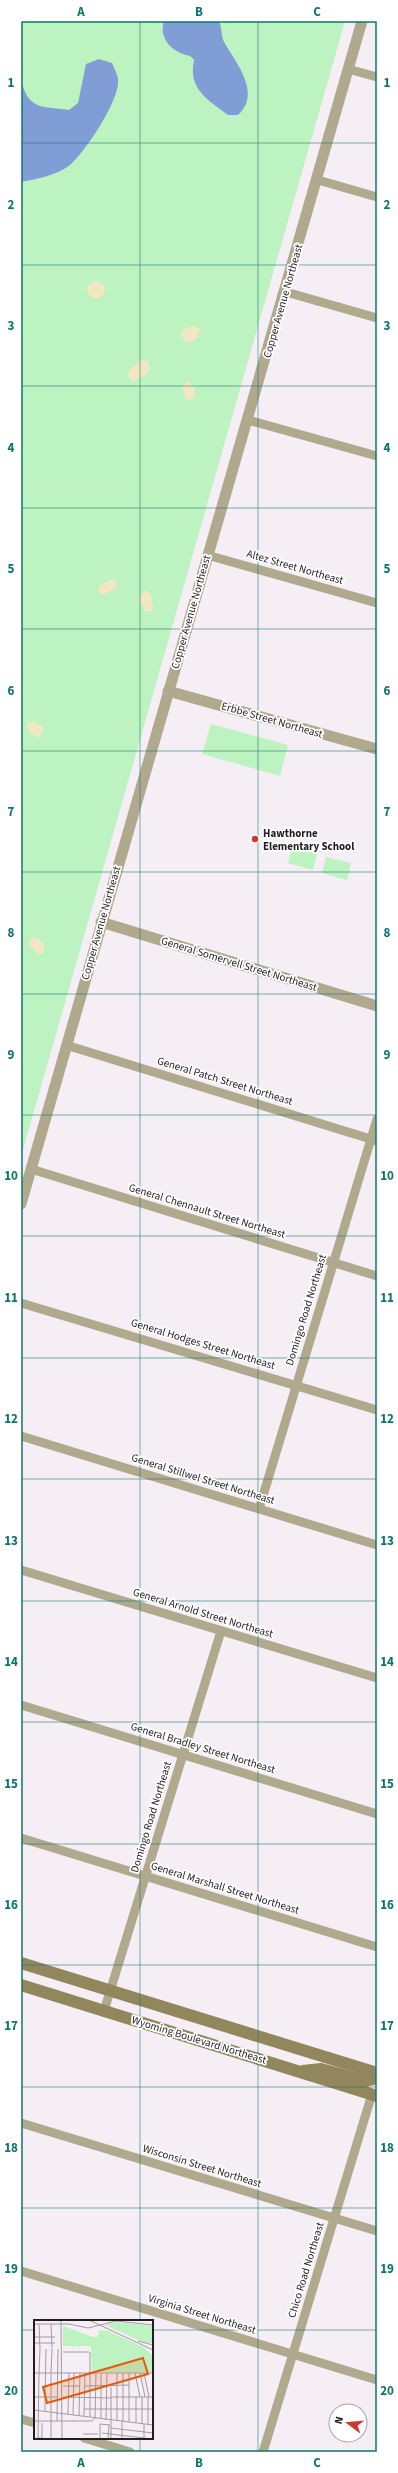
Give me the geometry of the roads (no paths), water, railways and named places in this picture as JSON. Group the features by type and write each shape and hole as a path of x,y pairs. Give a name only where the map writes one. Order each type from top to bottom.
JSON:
{"main road":[{"name":"Wyoming Boulevard Northeast","path":"21,1963 377,2073"},
{"name":"Wyoming Boulevard Northeast","path":"21,1985 298,2071 375,2093"},
{"path":"298,2071 321,2069 365,2081 374,2079 377,2073"}],"street":[{"name":"Copper Avenue Northeast","path":"21,1204 168,691 286,292 362,21"},
{"path":"348,69 377,77"},
{"path":"318,180 377,197"},
{"path":"286,292 377,318"},
{"path":"248,420 377,456"},
{"name":"Altez Street Northeast","path":"208,555 377,603"},
{"name":"Erbbe Street Northeast","path":"168,691 377,749"},
{"name":"General Somervell Street Northeast","path":"101,922 377,1006"},
{"name":"General Patch Street Northeast","path":"66,1045 374,1140"},
{"name":"Domingo Road Northeast","path":"259,1509 333,1263 374,1140 377,1119"},
{"name":"General Chennault Street Northeast","path":"30,1169 377,1276"},
{"name":"General Hodges Street Northeast","path":"21,1303 377,1410"},
{"name":"General Stillwel Street Northeast","path":"21,1436 377,1545"},
{"name":"General Arnold Street Northeast","path":"21,1570 377,1678"},
{"name":"Domingo Road Northeast","path":"104,2011 221,1631"},
{"name":"General Bradley Street Northeast","path":"21,1705 377,1814"},
{"name":"General Marshall Street Northeast","path":"21,1838 377,1947"},
{"name":"Chico Road Northeast","path":"262,2452 375,2093"},
{"name":"Wisconsin Street Northeast","path":"21,2123 377,2231"},
{"name":"Virginia Street Northeast","path":"21,2271 377,2380"},
{"path":"21,2419 34,2423"},
{"path":"87,2439 130,2452"}],"water":[{"path":"164,21 219,21 224,42 240,69 247,88 248,97 245,106 238,115 228,115 213,104 201,92 194,79 193,58 178,52 169,45 164,36"},
{"path":"99,59 112,63 118,80 117,89 108,112 92,138 70,165 53,174 21,182 21,81 28,98 33,102 44,107 69,110 78,103 86,64"}],"place":[{"name":"Hawthorne Elementary School","path":"255,839"}]}
